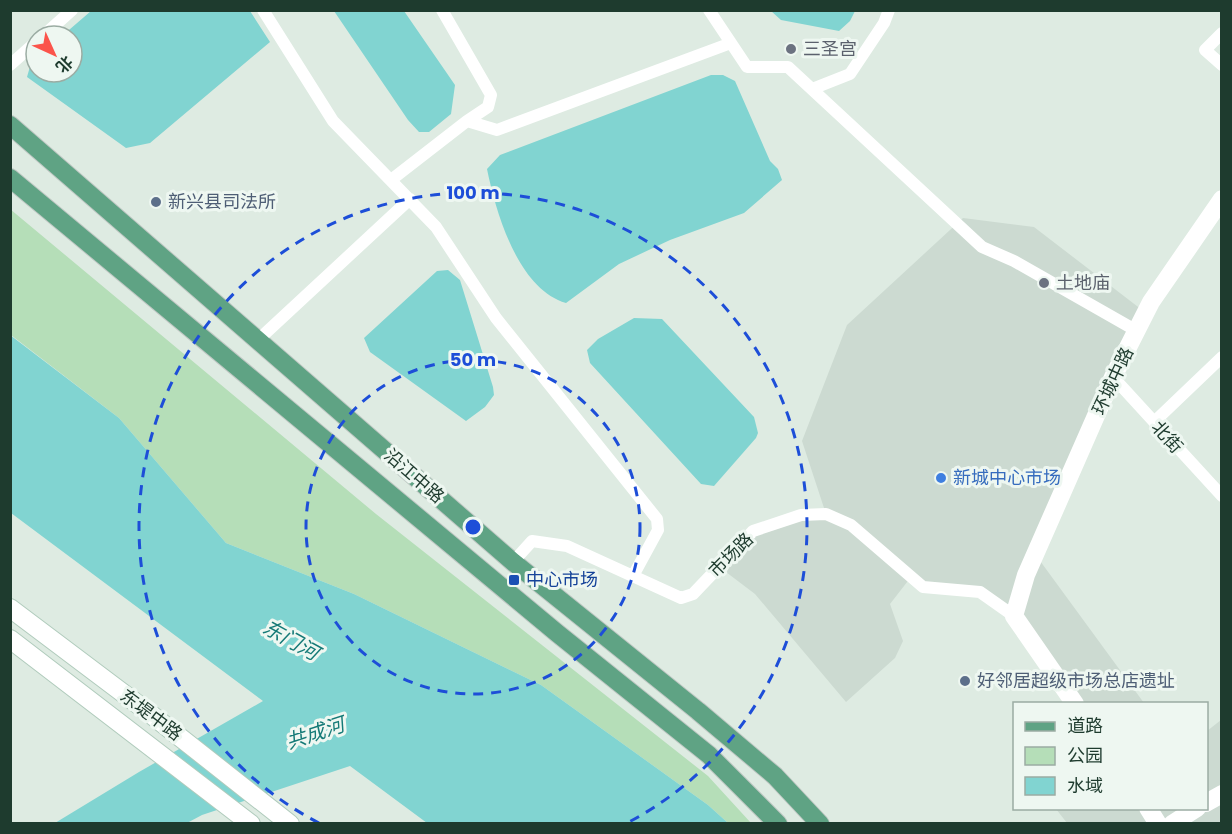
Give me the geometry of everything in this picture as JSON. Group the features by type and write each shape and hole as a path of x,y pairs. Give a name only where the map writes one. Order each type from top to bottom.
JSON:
{"main road":[{"name":"沿江中路","path":"10,125 513,562 775,776 820,824"},
{"name":"沿江中路","path":"10,178 557,633 710,755 778,824"},
{"name":"环城中路","path":"1014,616 1026,575 1113,377 1152,302 1221,199"},
{"name":"东堤中路","path":"10,608 148,712 290,824"},
{"path":"1014,616 1074,702"},
{"name":"东堤中路","path":"10,639 251,824"},
{"path":"1208,802 1221,794"},
{"path":"1149,810 1158,824"},
{"path":"1172,824 1194,810"}],"lane":[{"path":"56,24 72,10"},
{"path":"263,10 333,121 436,227 496,318 657,519 658,530 633,576"},
{"path":"392,180 488,107 491,95 442,10"},
{"path":"709,10 747,67 788,67 982,248 1014,261 1137,331"},
{"path":"812,89 850,74 884,23 889,10"},
{"path":"1221,33 1205,50 1221,65"},
{"path":"467,121 497,130 731,43"},
{"path":"10,65 24,53"},
{"path":"258,340 410,199"},
{"path":"1154,422 1221,357"},
{"name":"北街","path":"1113,377 1221,496"},
{"name":"市场路","path":"513,562 532,541 567,546 681,598 693,594 753,531 801,515 826,514 850,525 923,587 980,592 1014,616"}],"shaded area":[{"name":"新城中心市场","path":"963,218 1034,227 1146,313 1035,554 1143,702 1074,702 1014,616 980,592 923,587 911,577 890,604 903,641 895,658 846,702 755,594 718,566 753,531 826,514 802,441 847,325"},
{"path":"1221,720 1221,823 1067,823 1057,810 1208,810 1208,730"}],"green space":[{"path":"10,209 376,514 708,776 751,823 728,823 708,805 541,685 354,594 226,543 119,418 11,335"}],"water":[{"path":"91,11 250,11 270,42 150,143 126,148 37,84 84,84 84,24 76,24"},
{"path":"334,11 404,11 455,85 451,114 429,132 419,132 408,120"},
{"path":"771,11 855,11 850,21 839,31 781,20"},
{"path":"711,75 723,75 735,81 770,161 778,169 782,180 744,213 670,240 619,264 566,303 549,295 522,266 512,247 496,207 487,169 500,155"},
{"path":"448,270 460,280 494,395 485,407 466,421 370,352 364,338 437,271"},
{"path":"634,318 662,319 754,417 758,433 756,438 714,486 701,484 590,363 587,350 598,339"},
{"path":"10,335 119,418 226,543 354,594 541,685 708,805 728,823 427,823 350,766 202,815 187,823 55,823 263,701 11,513"}],"place":[{"name":"三圣宫","path":"791,49"},
{"name":"新兴县司法所","path":"156,202"},
{"name":"土地庙","path":"1044,283"},
{"name":"新城中心市场","path":"941,478"},
{"name":"中心市场","path":"514,580"},
{"name":"好邻居超级市场总店遗址","path":"965,681"}],"water label":[{"name":"东门河","path":"291,640"},
{"name":"共成河","path":"315,733"}]}
